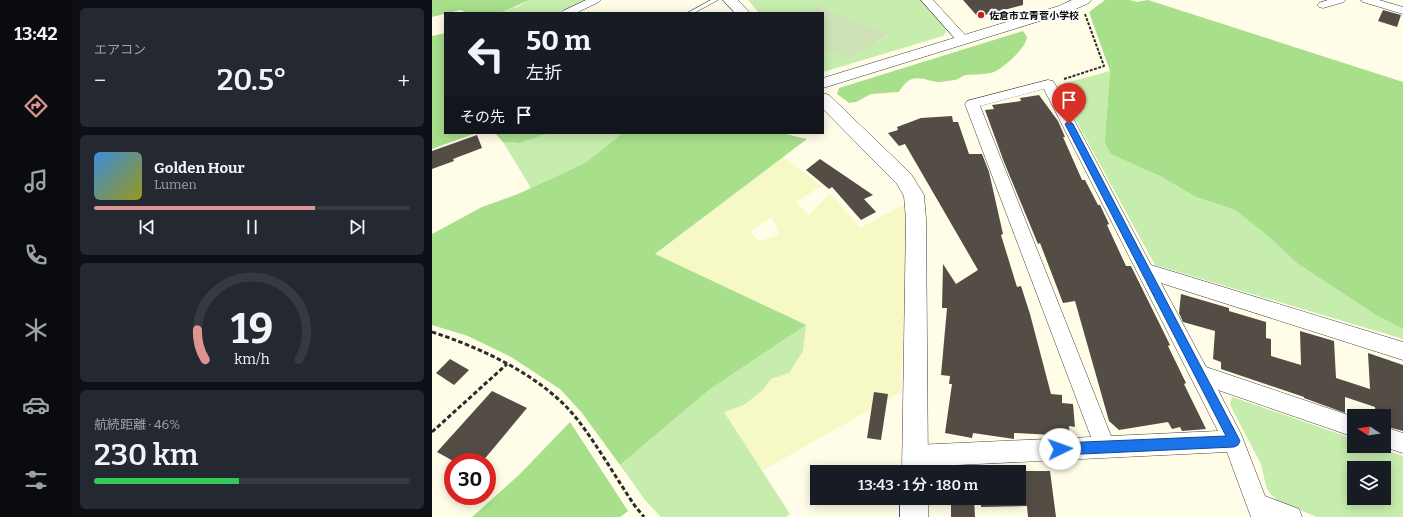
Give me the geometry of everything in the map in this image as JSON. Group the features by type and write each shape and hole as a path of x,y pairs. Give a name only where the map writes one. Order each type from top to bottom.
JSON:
{"street":[{"path":"569,12 594,0"},
{"path":"730,0 741,12"},
{"path":"927,0 963,40"},
{"path":"1323,5 1340,0"},
{"path":"1367,0 1403,11"},
{"path":"824,83 1068,8 1084,5"},
{"path":"1105,447 972,104 1048,84 1147,271 1198,374 1234,441 1260,511 1291,517"},
{"path":"824,100 904,178 914,195 916,219 915,464 1105,447 1234,441"},
{"path":"1147,271 1403,351"},
{"path":"1198,374 1347,425"},
{"path":"1391,439 1403,443"},
{"path":"914,505 914,517"}],"lane":[{"path":"692,12 715,0"}],"path":[{"path":"1048,84 1104,66 1084,5"},
{"path":"432,332 464,342 507,363 555,396 577,419 634,506 644,517"},
{"path":"432,432 507,363"}],"green space":[{"path":"432,0 530,0 502,12 465,12 460,10 444,12 444,14 432,17"},
{"path":"530,0 588,0 564,12 501,12 517,7"},
{"path":"748,0 921,0 947,30 943,36 824,72 824,51 851,57 889,35 817,6 808,12 758,12"},
{"path":"1105,0 1130,0 1137,2 1148,0 1403,82 1403,329 1376,315 1298,264 1269,237 1235,210 1196,197 1158,175 1111,154 1106,145 1105,138 1110,71 1089,12"},
{"path":"817,6 890,34 851,58 824,51 824,12 808,12"},
{"path":"1023,31 1027,37 1019,52 999,70 994,72 966,75 955,80 940,82 916,78 906,83 899,92 871,94 856,102 849,103 837,94 839,88"},
{"path":"444,33 444,134 473,134 432,149 432,36"},
{"path":"1110,71 1105,138 1158,175 1196,197 1235,210 1269,237 1298,264 1376,315 1403,329 1403,339 1155,265 1060,91 1060,87 1065,83"},
{"path":"496,134 546,134 520,143 503,142"},
{"path":"546,134 622,134 585,163 531,188 503,142 520,143"},
{"path":"622,134 785,134 807,139 655,254 806,325 709,390 620,465 582,413 560,389 511,357 468,336 432,325 432,234 482,207 518,194 585,163"},
{"path":"783,157 822,186 796,202 809,215 830,193 860,228 905,204 907,219 901,392 762,471 723,412 744,405 763,390 771,379 789,373 655,255","holes":["772,217 779,235 759,241 750,231"]},
{"path":"806,325 803,351 789,373 771,379 763,390 744,405 724,412 790,514 786,517 661,517 645,500 620,465 709,390"},
{"path":"1232,397 1347,437 1347,453 1391,452 1403,456 1403,517 1317,517 1278,501 1269,492 1266,486 1261,464 1230,405"},
{"path":"570,422 628,511 620,517 472,517 485,505 496,505 496,496 519,475"}],"building":[{"path":"963,0 1023,0 1023,5 978,17"},
{"path":"1383,10 1401,15 1397,27 1378,21"},
{"path":"1039,95 1058,121 1065,137 1063,137 1082,180 1085,180 1098,205 1100,205 1109,224 1107,225 1126,266 1131,266 1170,345 1168,346 1186,383 1184,384 1206,429 1182,431 1180,427 1172,429 1168,422 1119,430 1109,421 1075,301 1063,303 1040,243 1038,244 1004,162 985,110 994,109 992,105 1021,101 1020,98"},
{"path":"952,116 953,122 958,122 969,154 982,154 989,172 1003,234 1001,235 1017,287 1021,286 1030,314 1051,394 1062,395 1062,403 1073,404 1075,427 1069,426 1070,436 1014,433 1014,439 973,433 972,438 945,433 952,384 949,384 950,376 941,375 947,308 942,308 943,264 956,284 978,270 905,144 899,146 888,133 898,130 897,127 921,118"},
{"path":"477,135 482,148 432,169 432,151"},
{"path":"820,159 873,195 864,199 876,212 861,220 832,187 829,189 806,170"},
{"path":"1181,294 1229,308 1229,311 1266,322 1266,338 1271,339 1271,356 1301,365 1300,331 1334,341 1336,378 1370,389 1368,353 1403,365 1403,431 1391,428 1391,409 1375,409 1375,407 1345,397 1345,413 1304,397 1221,369 1221,362 1213,359 1215,331 1183,322 1179,313"},
{"path":"450,359 469,370 454,385 436,373"},
{"path":"492,391 527,408 490,453 444,453 444,456 437,452"},
{"path":"874,392 888,394 881,440 867,438"},
{"path":"1026,471 1050,471 1056,517 1028,517 1027,506 981,507 981,505 1026,505"},
{"path":"951,505 974,505 975,517 951,517"}],"place":[{"name":"佐倉市立青菅小学校","path":"981,15"}],"route":[{"path":"1060,449 1234,441 1198,374 1147,271 1069,124"}]}
